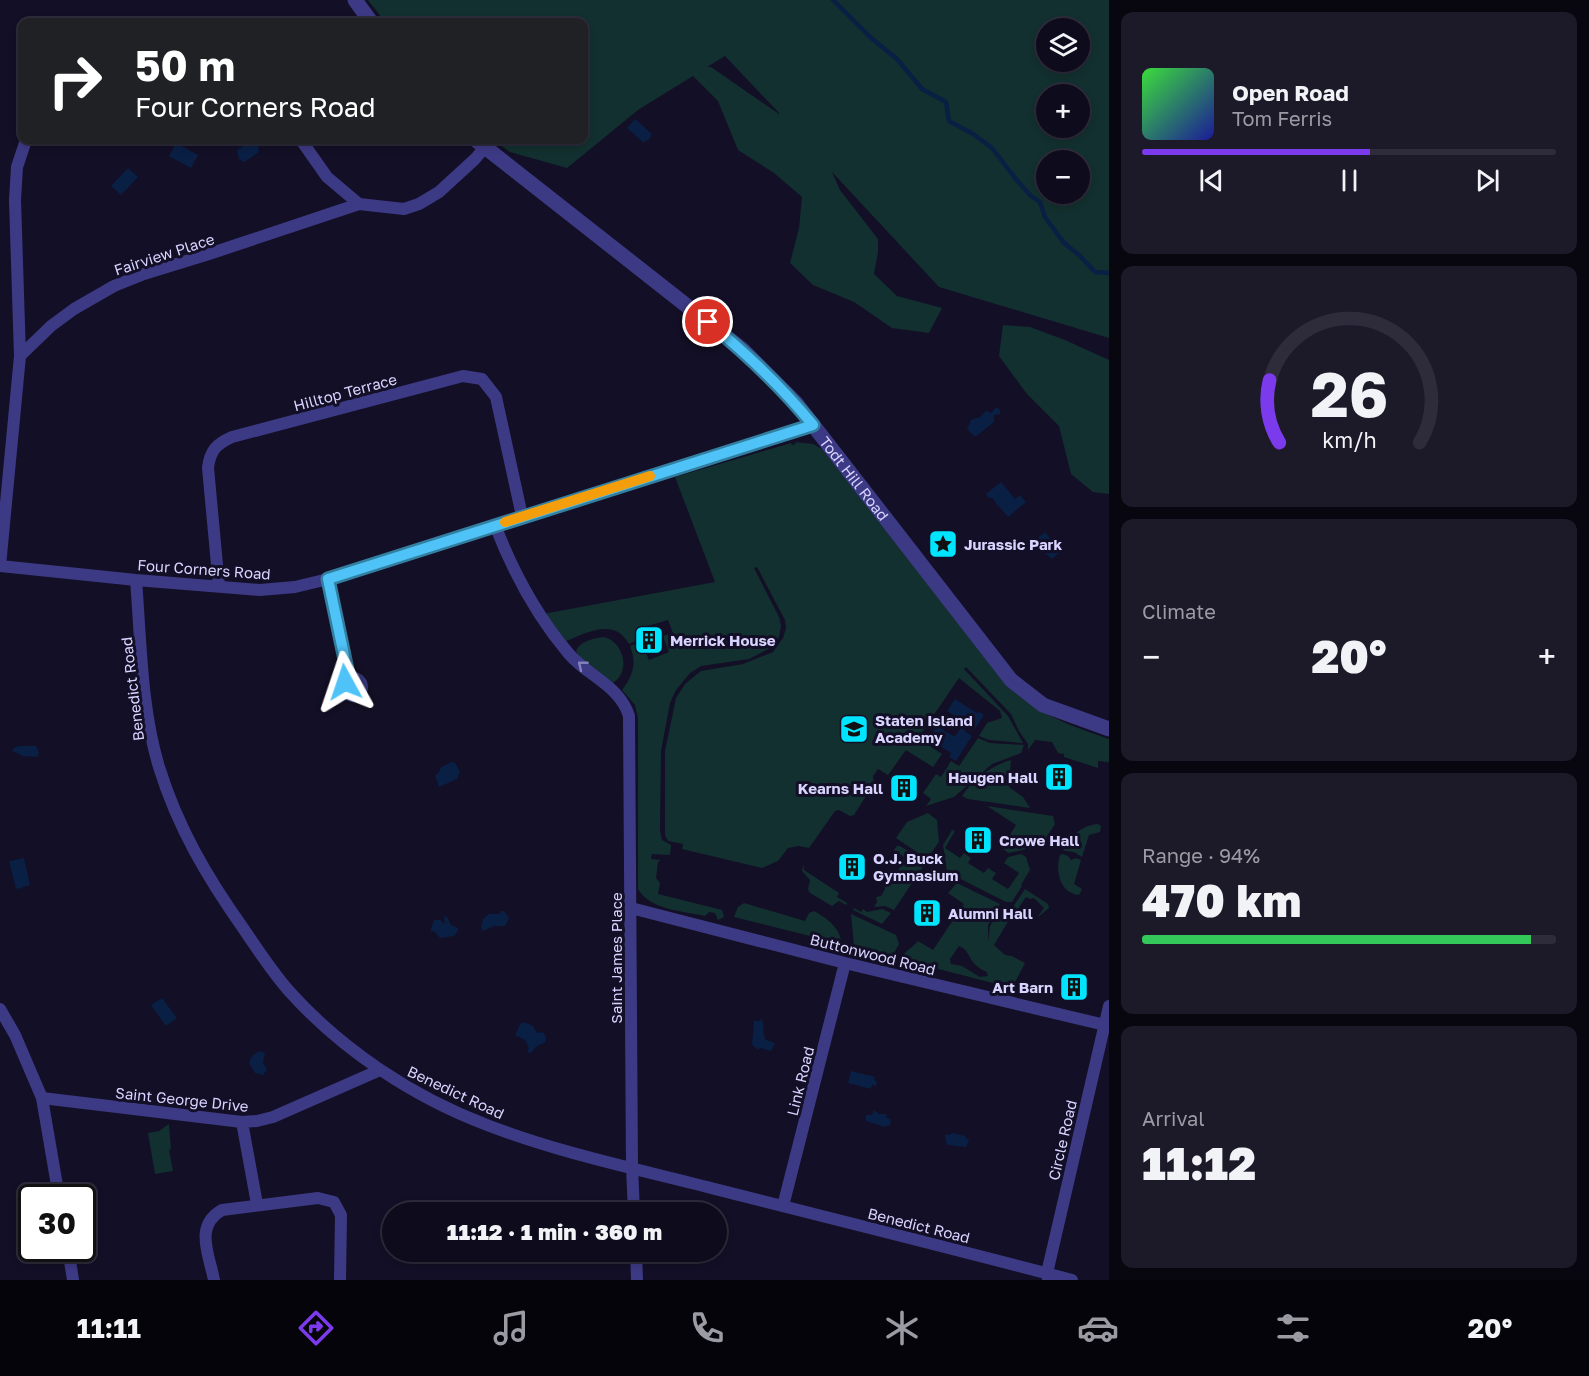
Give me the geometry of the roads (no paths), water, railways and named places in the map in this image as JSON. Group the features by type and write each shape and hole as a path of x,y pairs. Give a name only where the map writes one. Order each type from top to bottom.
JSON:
{"street":[{"path":"356,0 368,18"},
{"path":"0,566 21,356 15,200 17,167 25,144"},
{"path":"304,144 327,177 359,204"},
{"name":"Fairview Place","path":"21,356 51,326 74,309 114,286 144,274 359,204 404,208 419,204 439,192 475,159 481,144"},
{"name":"Todt Hill Road","path":"482,144 742,350 796,403 1011,680 1043,705 1109,729"},
{"name":"Hilltop Terrace","path":"219,586 208,468 213,448 221,441 463,376 482,379 496,397 522,516"},
{"name":"Four Corners Road","path":"0,566 260,590 296,587 328,579 813,425"},
{"name":"Saint James Place","path":"495,525 508,559 537,614 571,656 616,693 625,704 629,716 634,1202"},
{"path":"328,579 349,679"},
{"name":"Benedict Road","path":"136,580 149,728 159,768 187,839 204,871 272,971 323,1024 380,1070 435,1101 486,1125 578,1154 1047,1277 1072,1280"},
{"name":"Buttonwood Road","path":"631,908 845,963 1107,1026"},
{"name":"Link Road","path":"783,1206 845,963"},
{"name":"Circle Road","path":"1047,1277 1107,1026 1109,1006"},
{"path":"0,1009 15,1035 42,1098 57,1184"},
{"name":"Saint George Drive","path":"42,1098 242,1122 257,1121 273,1117 380,1070"},
{"path":"242,1122 256,1204"},
{"path":"214,1280 205,1236 209,1221 222,1210 318,1198 334,1202 341,1215 340,1280"},
{"path":"71,1262 74,1280"},
{"path":"636,1262 637,1280"}],"water":[{"path":"635,119 652,134 644,143 627,128"},
{"path":"175,144 198,155 191,168 169,156"},
{"path":"247,144 258,144 259,152 244,162 239,159 237,150"},
{"path":"128,168 138,177 121,195 111,186"},
{"path":"996,407 1000,410 1000,414 994,415 994,422 975,437 967,429 971,420 980,417 986,411 991,413"},
{"path":"1001,482 1015,499 1020,495 1026,502 1008,517 993,498 989,498 986,494"},
{"path":"1045,532 1060,552 1052,559 1040,549 1034,551 1029,545"},
{"path":"955,699 984,715 975,729 947,711"},
{"path":"937,726 953,736 961,728 972,736 956,761 949,757 951,753 929,739"},
{"path":"36,746 39,753 37,757 23,756 12,751 15,747"},
{"path":"451,762 455,763 460,771 457,779 439,787 435,776 440,768"},
{"path":"24,858 30,885 16,889 9,861"},
{"path":"504,911 509,918 505,926 494,926 483,931 481,928 483,919 489,914 500,914"},
{"path":"444,916 451,925 458,928 458,931 454,936 440,938 434,931 430,931 434,920 440,920 445,924"},
{"path":"162,998 177,1018 166,1026 151,1005"},
{"path":"761,1018 766,1040 775,1043 770,1051 761,1048 758,1050 752,1045 754,1021 760,1021"},
{"path":"524,1022 533,1026 537,1033 543,1032 546,1037 545,1042 531,1053 527,1052 529,1048 525,1040 515,1035 520,1024"},
{"path":"259,1051 265,1053 263,1062 267,1070 263,1075 255,1073 249,1063 251,1057"},
{"path":"851,1071 875,1077 876,1086 872,1085 871,1089 848,1083"},
{"path":"874,1110 879,1114 886,1114 891,1120 890,1125 885,1127 866,1121 866,1115 872,1115"},
{"path":"945,1134 965,1136 969,1140 966,1147 948,1145"}],"waterway":[{"path":"833,0 870,37 897,59 922,89 946,102 949,121 992,148 1015,178 1031,196 1040,202 1045,217 1064,243 1095,272 1109,273"}],"place":[{"name":"Jurassic Park","path":"943,544"},
{"name":"Merrick House","path":"649,640"},
{"name":"Staten Island Academy","path":"854,729"},
{"name":"Haugen Hall","path":"1059,777"},
{"name":"Kearns Hall","path":"904,788"},
{"name":"Crowe Hall","path":"978,840"},
{"name":"O.J. Buck Gymnasium","path":"852,867"},
{"name":"Alumni Hall","path":"927,913"},
{"name":"Art Barn","path":"1074,987"}]}
